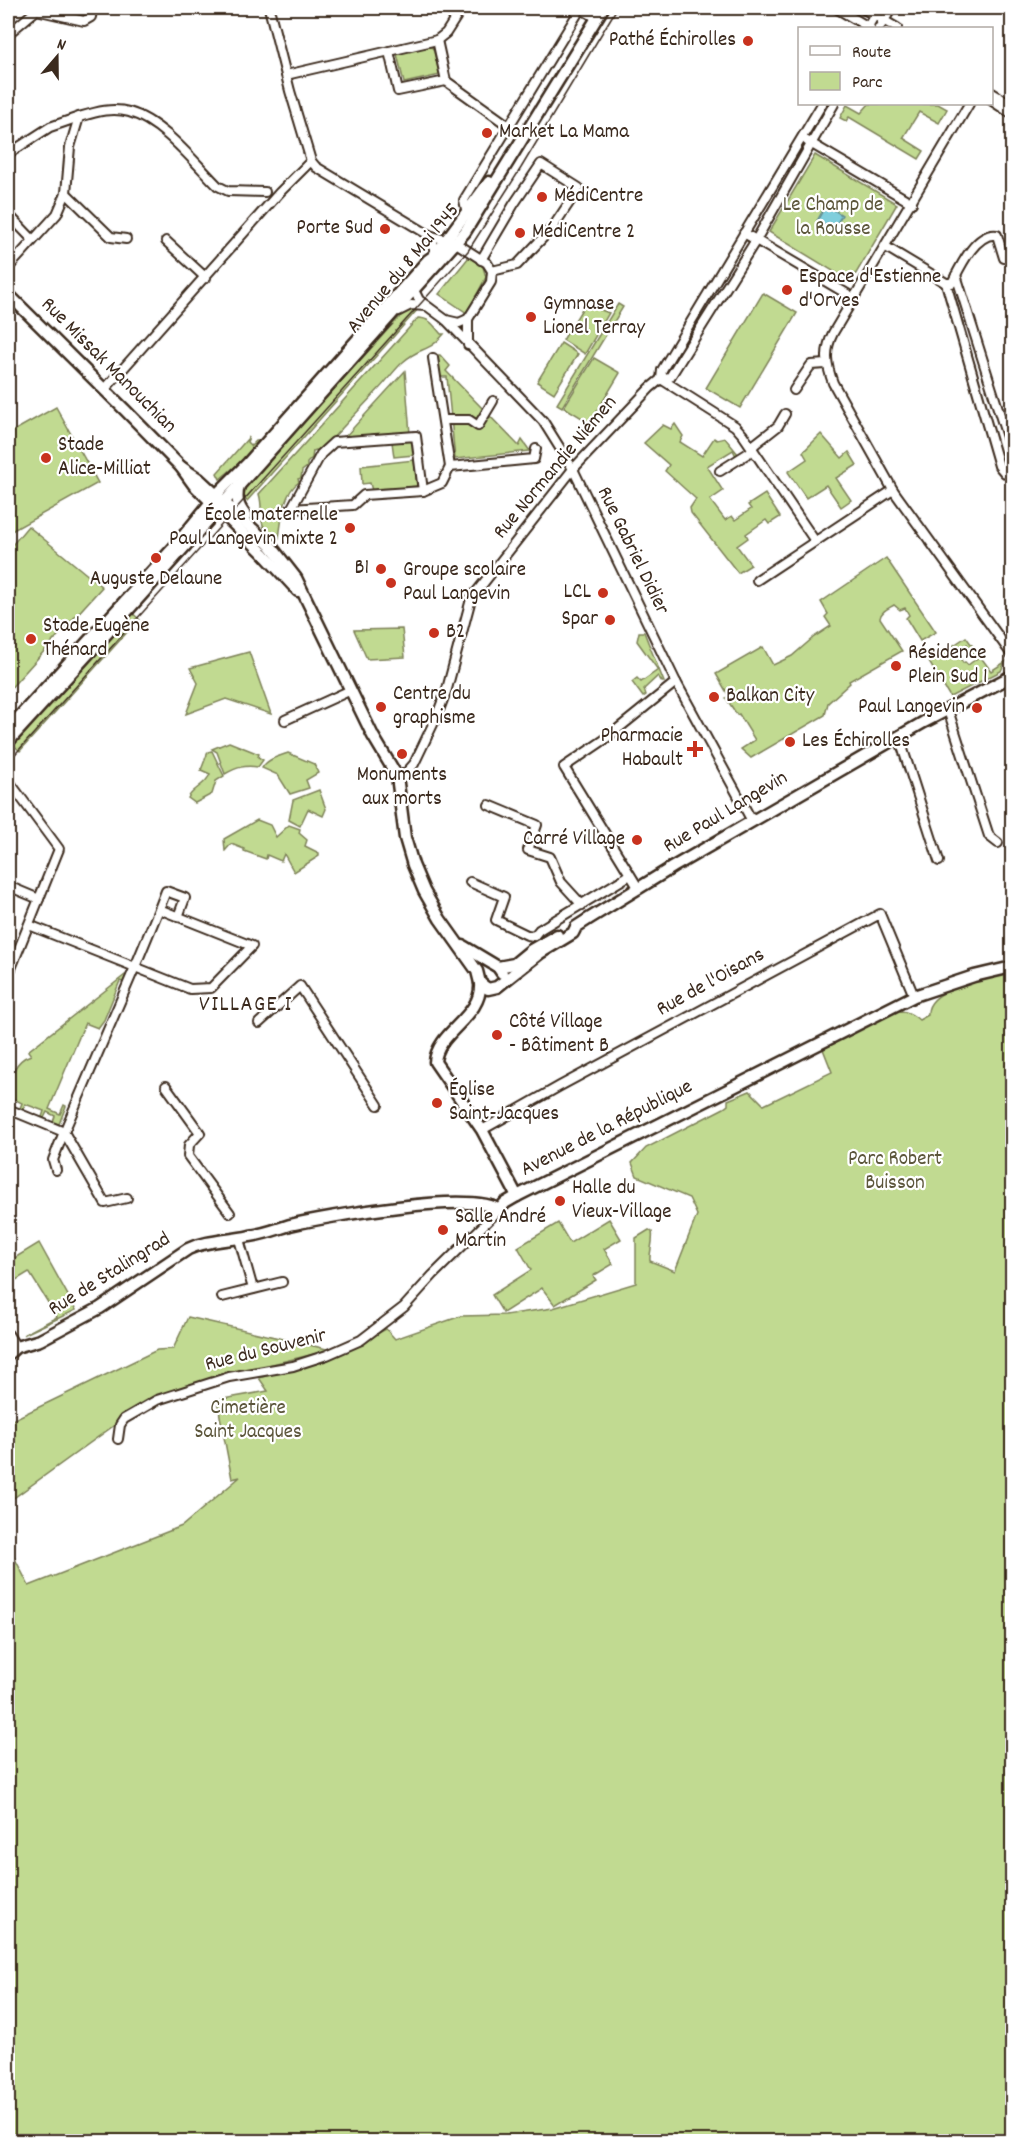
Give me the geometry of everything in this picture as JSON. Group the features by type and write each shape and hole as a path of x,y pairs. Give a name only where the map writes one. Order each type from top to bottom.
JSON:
{"street":[{"path":"8,34 38,9 84,21 90,17 92,10 89,8"},
{"path":"269,8 311,161 316,167 429,235 451,242 487,263 492,271 491,282 468,319 468,345"},
{"path":"286,75 437,40 446,33 462,8"},
{"path":"580,8 594,13"},
{"name":"Avenue du 8 Mai 1945","path":"467,214 464,200 580,8"},
{"name":"Avenue du 8 Mai 1945","path":"217,502 248,463 429,260 451,242 594,13 603,8"},
{"path":"836,8 866,27"},
{"path":"862,8 877,11 884,21 895,27"},
{"path":"880,27 892,8"},
{"path":"869,27 877,11"},
{"name":"Avenue du 8 Mai 1945","path":"217,502 239,485 414,290 498,181 594,13"},
{"path":"437,40 446,81 509,126"},
{"path":"390,51 398,91 446,81"},
{"path":"993,94 1007,102 1012,102"},
{"path":"993,102 1012,112"},
{"name":"Rue Normandie Niémen","path":"661,379 662,370 821,105"},
{"name":"Rue Normandie Niémen","path":"397,776 406,773 414,764 436,718 447,689 471,599 573,469 618,420 661,379 670,377 756,240 833,105"},
{"path":"968,105 829,341 826,364 833,383 893,490 1012,655"},
{"path":"8,154 50,127 99,111 128,111 160,128 218,186 228,191 265,192"},
{"path":"815,115 824,120"},
{"path":"8,268 57,214 66,193 70,147 79,117"},
{"path":"801,138 912,203"},
{"path":"105,389 280,192 311,161"},
{"path":"481,260 514,204 542,164 579,188 553,227 517,265 492,271"},
{"path":"66,193 111,237 126,239"},
{"path":"8,214 33,240"},
{"path":"744,233 854,298"},
{"path":"886,246 946,283 952,283 975,245 993,234 997,235 1004,258"},
{"path":"429,235 435,255 433,263 415,285 414,290 419,300 446,320 459,323 468,319"},
{"path":"166,241 206,278"},
{"path":"956,275 1012,453"},
{"path":"946,283 999,466 1005,473 1012,473"},
{"name":"Rue Missak Manouchian","path":"8,294 184,471 281,556 296,578 374,736 397,776"},
{"path":"385,323 403,307 426,306"},
{"name":"Rue Gabriel Didier","path":"446,320 543,421 573,469 676,682 752,821"},
{"path":"423,491 416,436 334,442 321,454 291,510 353,505 364,495 423,491 442,483 450,467 433,358"},
{"path":"794,390 811,365 826,364"},
{"path":"661,379 735,426 753,447 815,541"},
{"path":"443,420 469,420 478,426 493,401"},
{"path":"720,471 750,452 778,426 784,414"},
{"path":"450,467 534,459 536,449"},
{"path":"194,522 198,502 197,482 214,484 248,463"},
{"path":"184,471 249,535 267,542"},
{"path":"239,485 237,495 240,510 258,534"},
{"path":"757,580 893,490"},
{"path":"8,729 194,522 217,502"},
{"path":"190,540 194,528 217,502"},
{"name":"Rue Missak Manouchian","path":"217,502 231,523 307,600"},
{"path":"8,742 190,540 216,521 231,523"},
{"name":"Rue Paul Langevin","path":"495,966 514,964 538,945 567,929 576,927 752,821 899,736 1012,676"},
{"path":"639,888 564,767 612,734 676,682"},
{"path":"285,720 351,690"},
{"path":"948,710 989,836 998,843"},
{"path":"899,736 939,861"},
{"path":"397,776 405,838 413,865 436,912 477,971 480,981 488,989 499,986"},
{"path":"8,780 58,849 8,976"},
{"path":"489,805 537,825 528,850 550,857 561,882 582,905"},
{"path":"538,945 539,930 630,875"},
{"path":"470,882 504,897 496,921 527,935 538,945"},
{"path":"8,886 39,899"},
{"path":"56,1170 53,1160 64,1132 166,891 185,898 178,917"},
{"path":"29,925 190,989 211,988 252,946 159,909"},
{"name":"Rue de l'Oisans","path":"482,1130 880,914 914,996"},
{"path":"456,941 495,966 503,977 499,986 472,1009"},
{"name":"Rue Paul Langevin","path":"499,986 538,945"},
{"path":"495,966 488,965 481,970 479,999 440,1048 435,1062 482,1130 517,1196"},
{"name":"Avenue de la République","path":"499,1210 505,1203 517,1196 914,996 974,975 1012,967"},
{"path":"258,1023 300,986 378,1105"},
{"path":"166,1086 200,1133 189,1146 188,1156 230,1213"},
{"path":"8,1109 64,1132 105,1203 127,1198"},
{"path":"252,1289 239,1239 308,1222 429,1204 481,1203 492,1205 499,1210"},
{"name":"Rue du Souvenir","path":"118,1439 120,1425 124,1419 157,1400 230,1377 293,1366 327,1355 361,1340 404,1307 499,1210"},
{"name":"Rue de Stalingrad","path":"12,1351 40,1340 100,1308 200,1243 239,1239"},
{"path":"222,1297 282,1282"},
{"path":"8,1334 12,1351"}],"green space":[{"path":"427,46 433,48 440,75 404,83 397,54"},
{"path":"847,105 861,113 868,105 940,105 947,109 939,123 919,112 903,138 924,151 919,159 849,117 846,121 840,118"},
{"name":"Le Champ de la Rousse","path":"815,155 897,204 851,282 769,232"},
{"path":"469,257 483,267 486,277 467,313 439,294"},
{"path":"763,293 797,313 740,408 706,388"},
{"path":"585,304 609,313 585,354 563,340"},
{"path":"618,304 623,307 562,407 557,404"},
{"path":"419,308 247,501 240,494 243,487 392,325 408,309"},
{"path":"418,318 429,321 441,334 444,334 434,344 409,357 400,365 327,444 318,457 316,450 313,451 312,458 302,471 301,478 298,479 299,482 286,500 279,538 275,541 262,523 259,494"},
{"path":"561,343 578,354 554,393 537,382"},
{"path":"438,355 450,366 446,371 519,446 522,440 530,451 455,459 447,377 440,377"},
{"path":"594,358 620,373 590,423 564,407"},
{"path":"405,371 410,434 343,439"},
{"path":"297,397 300,398 262,444 220,479 217,473 249,437 247,442 251,446 256,441 260,441"},
{"name":"Stade Alice-Milliat","path":"56,407 98,483 8,533 8,434"},
{"path":"675,424 683,436 680,442 702,456 714,438 717,440 725,438 738,454 736,456 733,450 707,466 723,491 710,500 725,520 732,516 735,520 751,509 748,505 765,494 780,517 769,524 766,520 746,534 748,538 737,546 751,565 738,573 691,513 690,508 696,499 665,471 669,465 644,443 663,425 671,429"},
{"path":"821,434 842,458 849,452 857,465 836,478 851,500 841,507 826,485 806,498 788,472 807,459 803,452"},
{"path":"412,440 414,455 394,457 392,442"},
{"path":"414,460 417,486 372,491 370,483 362,484 361,466"},
{"name":"Stade Eugène Thénard","path":"28,526 102,587 8,691 8,550"},
{"path":"886,558 936,632 920,641 906,618 909,615 905,608 900,610 894,605 886,610 880,618 902,651 849,681 850,683 828,703 825,715 751,758 741,749 755,740 726,698 729,696 716,674 763,647 773,665 792,656 831,626 825,617 828,614 821,602"},
{"path":"130,611 139,619 20,751 11,743"},
{"path":"402,629 405,657 367,659 354,630"},
{"path":"639,632 644,632 664,682 658,676 644,689 646,695 643,697 632,682 637,678 641,682 658,670 637,641"},
{"path":"966,637 977,652 974,654 967,644 956,652 963,663 968,665 980,656 991,671 1005,662 1001,671 950,697 929,662"},
{"path":"249,652 271,714 226,699 186,714 198,683 190,668"},
{"path":"229,742 259,754 258,757 263,760 258,767 241,767 225,774 217,752 212,749"},
{"path":"212,751 224,776 216,781 212,794 195,803 188,798 208,778 210,774 201,770 208,752"},
{"path":"288,753 314,764 318,773 306,780 309,788 290,794 278,775 262,768 270,760"},
{"path":"319,790 326,809 323,816 308,809 300,826 289,820 293,800"},
{"path":"257,820 270,825 276,837 289,825 300,829 299,833 307,840 305,846 319,853 319,856 294,872 284,854 281,861 267,855 266,859 231,844 225,851 224,839"},
{"path":"1012,972 1012,2141 8,2141 8,1545 29,1586 182,1526 240,1477 232,1479 217,1400 268,1391 259,1378 333,1357 386,1329 395,1339 461,1316 505,1315 553,1308 636,1283 636,1238 649,1230 652,1232 650,1261 675,1271 697,1215 689,1198 637,1176 632,1163 646,1148 724,1108 728,1105 728,1100 750,1091 764,1105 832,1072 823,1049 891,1012 906,1012 919,1020 928,1015 930,1005 937,997 948,990 976,980"},
{"path":"125,975 128,976 125,983 120,981 104,1020 98,1028 85,1023 49,1109 60,1114 64,1105 66,1106 59,1124 53,1122 55,1116 47,1112 44,1118 42,1117 44,1111 25,1104 23,1109 20,1108 22,1103 10,1097 8,1102 12,1074 19,1062 31,1055 28,1051"},
{"path":"609,1219 621,1239 604,1249 613,1264 593,1276 596,1280 555,1305 542,1288 503,1313 492,1295 531,1270 518,1247 558,1223 570,1243"},
{"path":"39,1243 76,1310 23,1335 57,1317 29,1272 8,1285 8,1262"},
{"path":"188,1317 331,1350 213,1378 155,1396 8,1502 8,1422 157,1350 173,1349"}],"water":[{"path":"826,205 842,215 833,230 817,221"}],"tram line":[{"path":"8,762 468,251 617,8"}],"place":[{"name":"Pathé Échirolles","path":"748,41"},
{"name":"Market La Mama","path":"487,133"},
{"name":"MédiCentre","path":"542,197"},
{"name":"Porte Sud","path":"385,229"},
{"name":"MédiCentre 2","path":"520,233"},
{"name":"Espace d'Estienne d'Orves","path":"787,290"},
{"name":"Gymnase Lionel Terray","path":"531,317"},
{"name":"Stade Alice-Milliat","path":"46,458"},
{"name":"École maternelle Paul Langevin mixte 2","path":"350,528"},
{"name":"Auguste Delaune","path":"156,558"},
{"name":"B1","path":"381,569"},
{"name":"Groupe scolaire Paul Langevin","path":"391,583"},
{"name":"LCL","path":"603,593"},
{"name":"Spar","path":"610,620"},
{"name":"B2","path":"434,633"},
{"name":"Stade Eugène Thénard","path":"31,639"},
{"name":"Résidence Plein Sud 1","path":"896,666"},
{"name":"Balkan City","path":"714,697"},
{"name":"Centre du graphisme","path":"381,707"},
{"name":"Paul Langevin","path":"977,708"},
{"name":"Les Échirolles","path":"790,742"},
{"name":"Pharmacie Habault","path":"695,749"},
{"name":"Monuments aux morts","path":"402,754"},
{"name":"Carré Village","path":"637,840"},
{"name":"Côté Village - Bâtiment B","path":"497,1035"},
{"name":"Église Saint-Jacques","path":"437,1103"},
{"name":"Halle du Vieux-Village","path":"560,1201"},
{"name":"Salle André Martin","path":"443,1230"}],"district":[{"name":"VILLAGE I","path":"246,1005"}],"park label":[{"name":"Parc Robert Buisson","path":"895,1172"},
{"name":"Cimetière Saint Jacques","path":"248,1421"}]}
